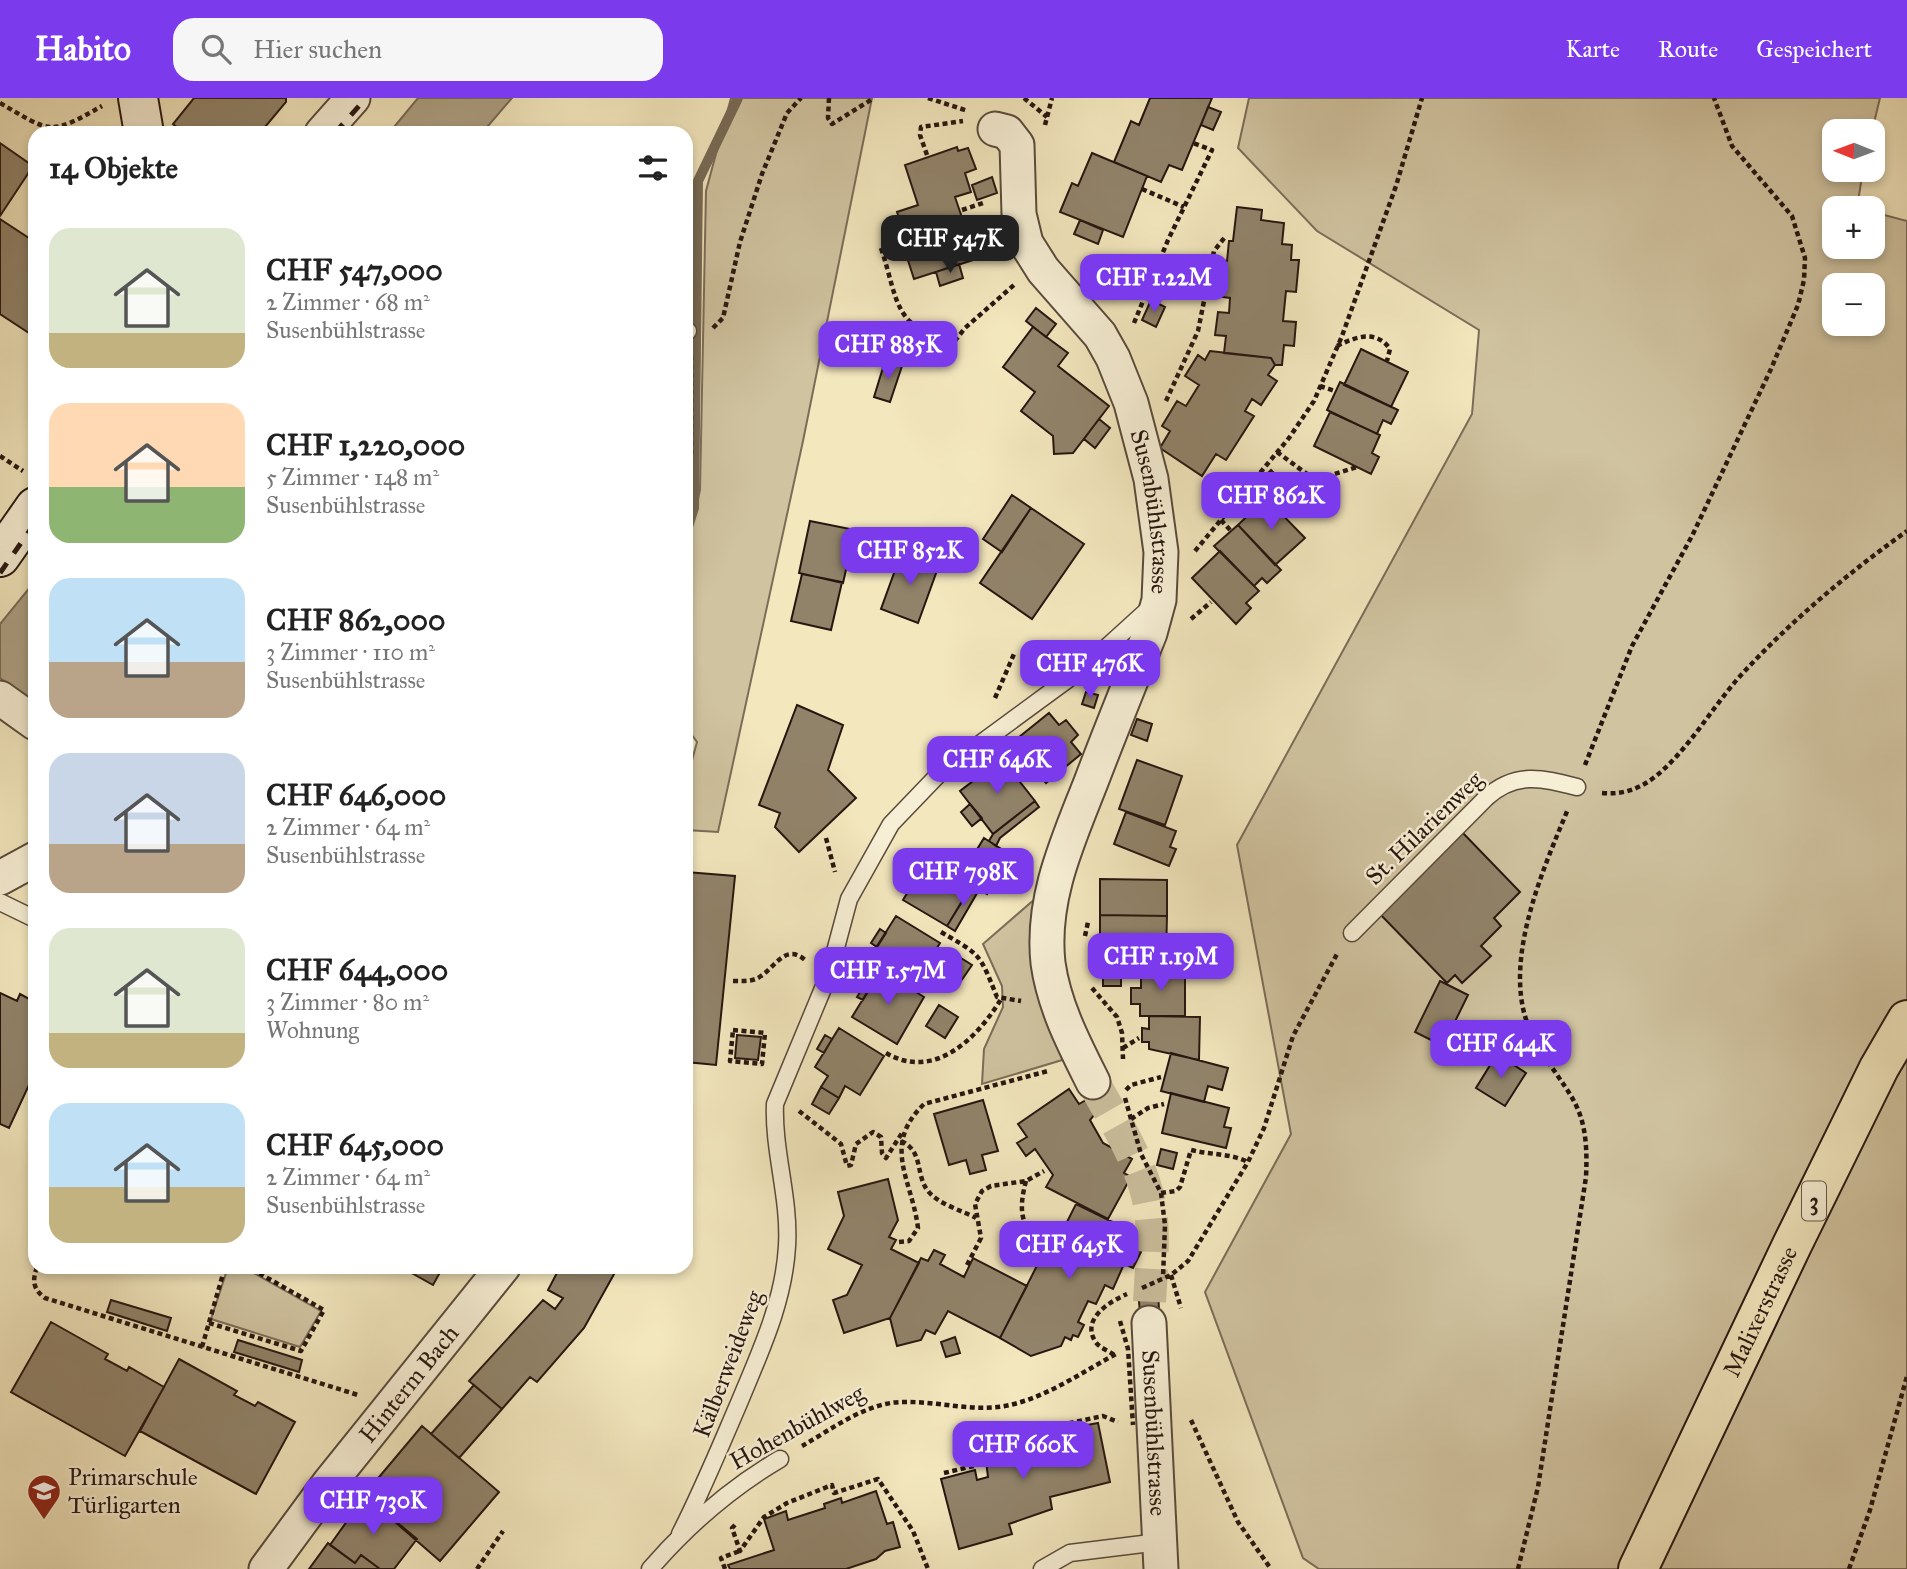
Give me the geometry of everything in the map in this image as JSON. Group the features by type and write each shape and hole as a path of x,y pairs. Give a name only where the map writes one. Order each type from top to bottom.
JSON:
{"main road":[{"path":"125,99 140,126"},
{"path":"0,557 28,496"},
{"name":"Malixerstrasse","path":"1638,1569 1798,1233 1879,1068 1907,1020"}],"street":[{"path":"328,126 353,98"},
{"name":"Susenbühlstrasse","path":"995,129 1007,132 1017,145 1021,222 1026,243 1043,270 1087,317 1114,361 1131,403 1155,499 1161,589 1150,633 1061,857 1048,912 1049,965 1065,1025 1106,1080"},
{"path":"0,698 28,718"},
{"path":"0,878 28,863"},
{"name":"Hinterm Bach","path":"266,1569 330,1482 497,1274"},
{"name":"Susenbühlstrasse","path":"1140,1327 1160,1555"}],"lane":[{"name":"Kälberweideweg","path":"680,1534 763,1346 785,1271 788,1214 775,1125 775,1104 830,974 849,898 891,824 939,774 1086,666 1161,589"},
{"name":"St. Hilarienweg","path":"1352,933 1503,784 1528,777 1577,787"},
{"path":"0,902 28,916"},
{"name":"Hohenbühlweg","path":"650,1569 680,1534 748,1479 780,1459"},
{"name":"Susenbühlstrasse","path":"1042,1569 1070,1553 1160,1555"}],"path":[{"path":"709,330 718,326 723,318 740,242 762,174 787,113 801,98"},
{"path":"829,98 828,118 832,124 874,98"},
{"path":"929,98 949,105"},
{"path":"1161,589 1304,418 1337,346 1405,159 1422,98"},
{"path":"1518,1569 1538,1488 1582,1209 1587,1149 1576,1100 1540,1047 1527,1020 1522,965 1527,922 1632,646 1692,536 1772,369 1798,305 1804,280 1805,258 1791,216 1732,146 1714,98"},
{"path":"63,126 125,99"},
{"path":"0,103 42,126"},
{"path":"927,155 920,135 921,127 951,122"},
{"path":"1114,361 1131,331 1184,207 1212,150 1193,143"},
{"path":"1142,189 1184,207"},
{"path":"1142,444 1186,361 1205,306 1214,251 1225,237"},
{"path":"881,248 904,319 925,335 953,343"},
{"path":"939,361 991,302 1017,283 1043,270"},
{"path":"1337,346 1360,335 1375,338 1390,349 1387,361"},
{"path":"1320,386 1335,391"},
{"path":"1277,452 1315,480 1357,467"},
{"path":"0,456 28,487"},
{"path":"1221,520 1231,531"},
{"path":"1577,787 1616,794 1628,792 1654,778 1679,752 1741,675 1786,630 1836,586 1907,531"},
{"path":"1198,616 1211,602"},
{"path":"1084,944 1088,922"},
{"path":"941,932 974,950 986,969 997,998 1016,1000"},
{"path":"1182,1317 1171,1275 1192,1256 1248,1162 1264,1128 1293,1036 1328,969 1352,933"},
{"path":"733,981 758,978 778,959 786,956 802,957 808,967"},
{"path":"1086,979 1117,1017 1123,1063"},
{"path":"886,1053 909,1063 924,1063 943,1057 959,1048 991,1015 1001,999"},
{"path":"733,1030 765,1033 762,1064 730,1061 733,1030"},
{"path":"1123,1049 1139,1038"},
{"path":"775,1104 805,1113 832,1135 841,1144 847,1166 851,1165 856,1144 873,1132 881,1137 882,1153 886,1158 924,1104 1106,1080 1131,1085 1161,1077"},
{"path":"1106,1080 1130,1119 1141,1154 1157,1179 1165,1225 1163,1278"},
{"path":"1130,1119 1148,1108 1164,1104"},
{"path":"899,1242 909,1241 918,1228 902,1160 902,1133"},
{"path":"901,1141 913,1149 926,1189 932,1195 976,1218"},
{"path":"1160,1193 1175,1191 1180,1187 1191,1150 1218,1156 1230,1155 1248,1162"},
{"path":"967,1265 981,1238 975,1204 982,1191 1003,1183 1026,1181 1044,1171"},
{"path":"1026,1181 1020,1210 1023,1224 1041,1248"},
{"path":"34,1274 32,1279 36,1291 45,1298 355,1394"},
{"path":"202,1347 223,1274"},
{"path":"209,1323 301,1351 324,1310 260,1274"},
{"path":"1111,1301 1093,1322 1093,1335 1097,1343 1114,1355"},
{"path":"1133,1425 1128,1349 1140,1327"},
{"name":"Hohenbühlweg","path":"780,1459 875,1406 904,1401 982,1407 1009,1405 1052,1390 1114,1355 1140,1327"},
{"path":"1849,1569 1870,1510 1907,1376"},
{"path":"1187,1410 1238,1522 1271,1569"},
{"path":"944,1473 982,1464 978,1442 1097,1417"},
{"path":"740,1550 732,1528 755,1503 748,1479"},
{"path":"724,1569 721,1558 740,1550 764,1517 787,1503 832,1485 834,1493 878,1479 913,1531 928,1569"},
{"path":"477,1569 503,1531"}],"shaded area":[{"path":"418,98 512,98 488,126 395,126"},
{"path":"731,98 872,98 803,441 718,832 693,830 693,757 697,742 693,737 693,522 700,490 706,191"},
{"path":"1249,98 1880,98 1875,119 1822,119 1822,182 1861,182 1859,196 1822,196 1822,259 1885,259 1885,215 1907,221 1907,1569 1319,1569 1303,1558 1205,1292 1291,1134 1237,845 1472,414 1479,330 1317,231 1238,148"},
{"path":"28,590 28,697 0,678 0,624"},
{"path":"1043,892 1069,1058 982,1084 984,1049 1003,1007 1002,986 983,944"},
{"path":"226,1274 255,1274 321,1311 300,1347 211,1319"}],"building":[{"path":"194,98 286,98 286,102 266,126 173,124"},
{"path":"1150,98 1212,98 1182,170 1169,165 1161,182 1114,162 1131,121 1139,125"},
{"path":"1208,107 1221,112 1213,130 1201,125"},
{"path":"0,143 28,163 28,174 0,216"},
{"path":"957,147 958,151 968,148 976,169 965,173 971,192 955,197 976,259 914,279 905,251 910,250 897,212 918,205 905,165"},
{"path":"1092,153 1147,176 1123,237 1060,212 1072,183 1078,186"},
{"path":"992,177 997,193 977,200 972,185"},
{"path":"1237,207 1262,210 1261,220 1284,223 1282,244 1292,245 1291,260 1299,260 1296,292 1286,291 1283,321 1296,322 1294,346 1284,345 1282,365 1275,365 1271,358 1224,353 1226,336 1215,335 1218,312 1229,313 1230,298 1222,297 1224,277 1217,277 1219,260 1227,261 1229,241 1233,241"},
{"path":"0,219 28,237 28,332 0,314"},
{"path":"1080,220 1103,230 1098,244 1074,234"},
{"path":"959,264 963,278 940,286 936,272"},
{"path":"1151,300 1165,307 1156,327 1142,320"},
{"path":"1036,308 1056,324 1046,337 1026,321"},
{"path":"1033,327 1068,353 1058,366 1109,406 1073,453 1054,454 1053,436 1021,411 1035,392 1003,367"},
{"path":"1361,349 1408,372 1391,407 1344,385"},
{"path":"1210,351 1271,358 1275,365 1268,375 1277,381 1261,405 1252,399 1245,411 1254,416 1226,460 1216,454 1202,476 1160,448 1170,431 1162,426 1177,401 1186,406 1199,385 1185,376 1198,355 1205,360"},
{"path":"885,361 902,366 890,402 874,397"},
{"path":"1340,382 1398,410 1391,424 1383,420 1377,434 1327,410"},
{"path":"1330,412 1380,435 1372,453 1379,457 1371,474 1314,446"},
{"path":"1099,419 1110,428 1095,448 1084,439"},
{"path":"1271,470 1290,489 1285,495 1265,476"},
{"path":"1012,495 1031,508 1002,552 983,539"},
{"path":"1266,498 1305,538 1275,565 1238,525"},
{"path":"1031,508 1084,544 1032,619 980,583"},
{"path":"810,521 855,530 843,583 799,573"},
{"path":"1238,525 1281,570 1267,583 1262,578 1254,586 1214,546"},
{"path":"902,551 939,565 918,623 881,609"},
{"path":"1220,551 1259,591 1246,603 1251,608 1236,624 1192,578"},
{"path":"802,574 842,582 831,630 791,621"},
{"path":"1086,692 1098,695 1094,708 1082,704"},
{"path":"797,705 843,725 828,770 856,798 799,852 775,827 780,813 759,805"},
{"path":"1049,713 1059,725 1066,720 1078,735 1071,742 1081,754 1046,783 1013,742"},
{"path":"1137,719 1152,724 1147,741 1131,735"},
{"path":"1002,759 1035,801 993,834 960,791"},
{"path":"1137,760 1182,776 1165,825 1119,809"},
{"path":"1035,801 1039,807 1000,838 996,846 989,841 993,834"},
{"path":"970,804 982,818 972,826 961,812"},
{"path":"1126,812 1176,831 1170,847 1176,849 1169,866 1114,844"},
{"path":"1461,831 1520,892 1494,918 1501,926 1481,946 1491,956 1462,983 1455,975 1447,983 1378,912"},
{"path":"984,838 1003,850 992,868 973,856"},
{"path":"949,853 965,863 956,879 970,888 947,926 903,900 927,861 939,869"},
{"path":"980,864 999,876 987,894 968,881"},
{"path":"693,873 735,876 716,1065 693,1063"},
{"path":"1100,879 1167,880 1167,916 1100,915"},
{"path":"973,884 980,888 955,931 947,926"},
{"path":"1100,915 1167,916 1166,954 1100,954"},
{"path":"896,916 940,943 911,989 867,962"},
{"path":"880,929 886,933 877,947 871,943"},
{"path":"953,953 972,965 959,984 940,973"},
{"path":"1103,969 1121,969 1121,986 1103,986"},
{"path":"1141,969 1185,969 1185,1016 1140,1016 1140,1004 1131,1004 1131,988 1141,988"},
{"path":"881,970 924,997 897,1044 852,1017"},
{"path":"1440,981 1468,995 1443,1046 1415,1032"},
{"path":"866,982 872,985 863,1000 857,997"},
{"path":"0,993 17,1001 20,994 28,998 28,1087 9,1128 0,1124"},
{"path":"939,1005 958,1017 945,1038 926,1026"},
{"path":"1149,1016 1200,1017 1199,1060 1149,1049 1149,1042 1142,1042 1142,1028 1149,1029"},
{"path":"839,1028 884,1056 860,1095 845,1086 839,1098 821,1087 828,1076 815,1067"},
{"path":"737,1035 761,1037 758,1060 735,1058"},
{"path":"825,1035 832,1039 824,1053 817,1049"},
{"path":"1171,1053 1228,1068 1222,1090 1208,1086 1204,1102 1161,1091"},
{"path":"1497,1054 1526,1073 1505,1106 1476,1088"},
{"path":"821,1087 839,1098 829,1114 812,1104"},
{"path":"1069,1089 1079,1104 1086,1100 1095,1114 1090,1120 1103,1143 1132,1159 1124,1173 1131,1177 1108,1219 1046,1187 1053,1175 1035,1149 1026,1156 1017,1143 1027,1137 1018,1124"},
{"path":"1171,1093 1229,1108 1224,1127 1231,1128 1226,1148 1162,1133"},
{"path":"983,1100 998,1151 982,1155 986,1170 970,1174 966,1160 949,1165 934,1114"},
{"path":"1161,1149 1177,1153 1173,1169 1157,1165"},
{"path":"888,1179 898,1220 889,1237 896,1240 891,1249 919,1263 890,1318 844,1333 833,1300 847,1295 862,1265 828,1249 844,1216 838,1192"},
{"path":"1076,1204 1137,1234 1131,1247 1141,1252 1133,1268 1124,1264 1113,1289 1105,1285 1096,1304 1088,1301 1078,1322 1084,1325 1078,1337 1073,1335 1071,1340 1065,1337 1061,1346 1031,1356 1000,1338 1044,1252 1049,1255 1047,1245 1056,1227 1063,1230"},
{"path":"934,1250 945,1255 940,1264 964,1277 973,1258 1027,1286 1000,1338 948,1311 935,1334 926,1330 921,1340 897,1346 890,1318 921,1258 928,1261"},
{"path":"413,1274 439,1274 433,1285"},
{"path":"556,1274 614,1274 584,1328 537,1382 530,1377 502,1409 469,1381 543,1300 555,1309 563,1298 548,1290"},
{"path":"1158,1290 1159,1310 1140,1312 1138,1292"},
{"path":"111,1300 171,1318 167,1331 107,1312"},
{"path":"51,1322 108,1354 105,1359 127,1371 129,1367 164,1387 125,1456 11,1392"},
{"path":"955,1337 960,1353 946,1357 941,1342"},
{"path":"238,1340 302,1360 299,1372 234,1352"},
{"path":"179,1359 237,1391 234,1395 255,1406 258,1402 295,1422 256,1494 140,1431"},
{"path":"474,1385 502,1409 459,1458 431,1434"},
{"path":"1098,1423 1110,1482 1050,1497 1052,1509 1009,1524 1012,1534 959,1549 941,1479 975,1470 977,1480 988,1477 984,1445"},
{"path":"422,1426 499,1492 440,1561 364,1495"},
{"path":"876,1491 887,1524 893,1522 900,1547 846,1569 730,1569 728,1565 774,1550 764,1519 786,1511 788,1520 825,1508 824,1504 841,1498 842,1503"},
{"path":"365,1496 417,1539 394,1569 380,1569 361,1555 355,1563 330,1545"},
{"path":"328,1543 355,1563 361,1555 380,1569 309,1569"}],"waterway":[{"path":"693,511 698,181 738,98"}],"tunnel":[{"path":"1093,1082 1129,1146 1148,1197 1152,1242 1149,1323"}],"railway":[{"path":"341,126 366,98"},
{"path":"0,573 28,533"}],"place":[{"name":"Primarschule Türligarten","path":"44,1521"}]}
